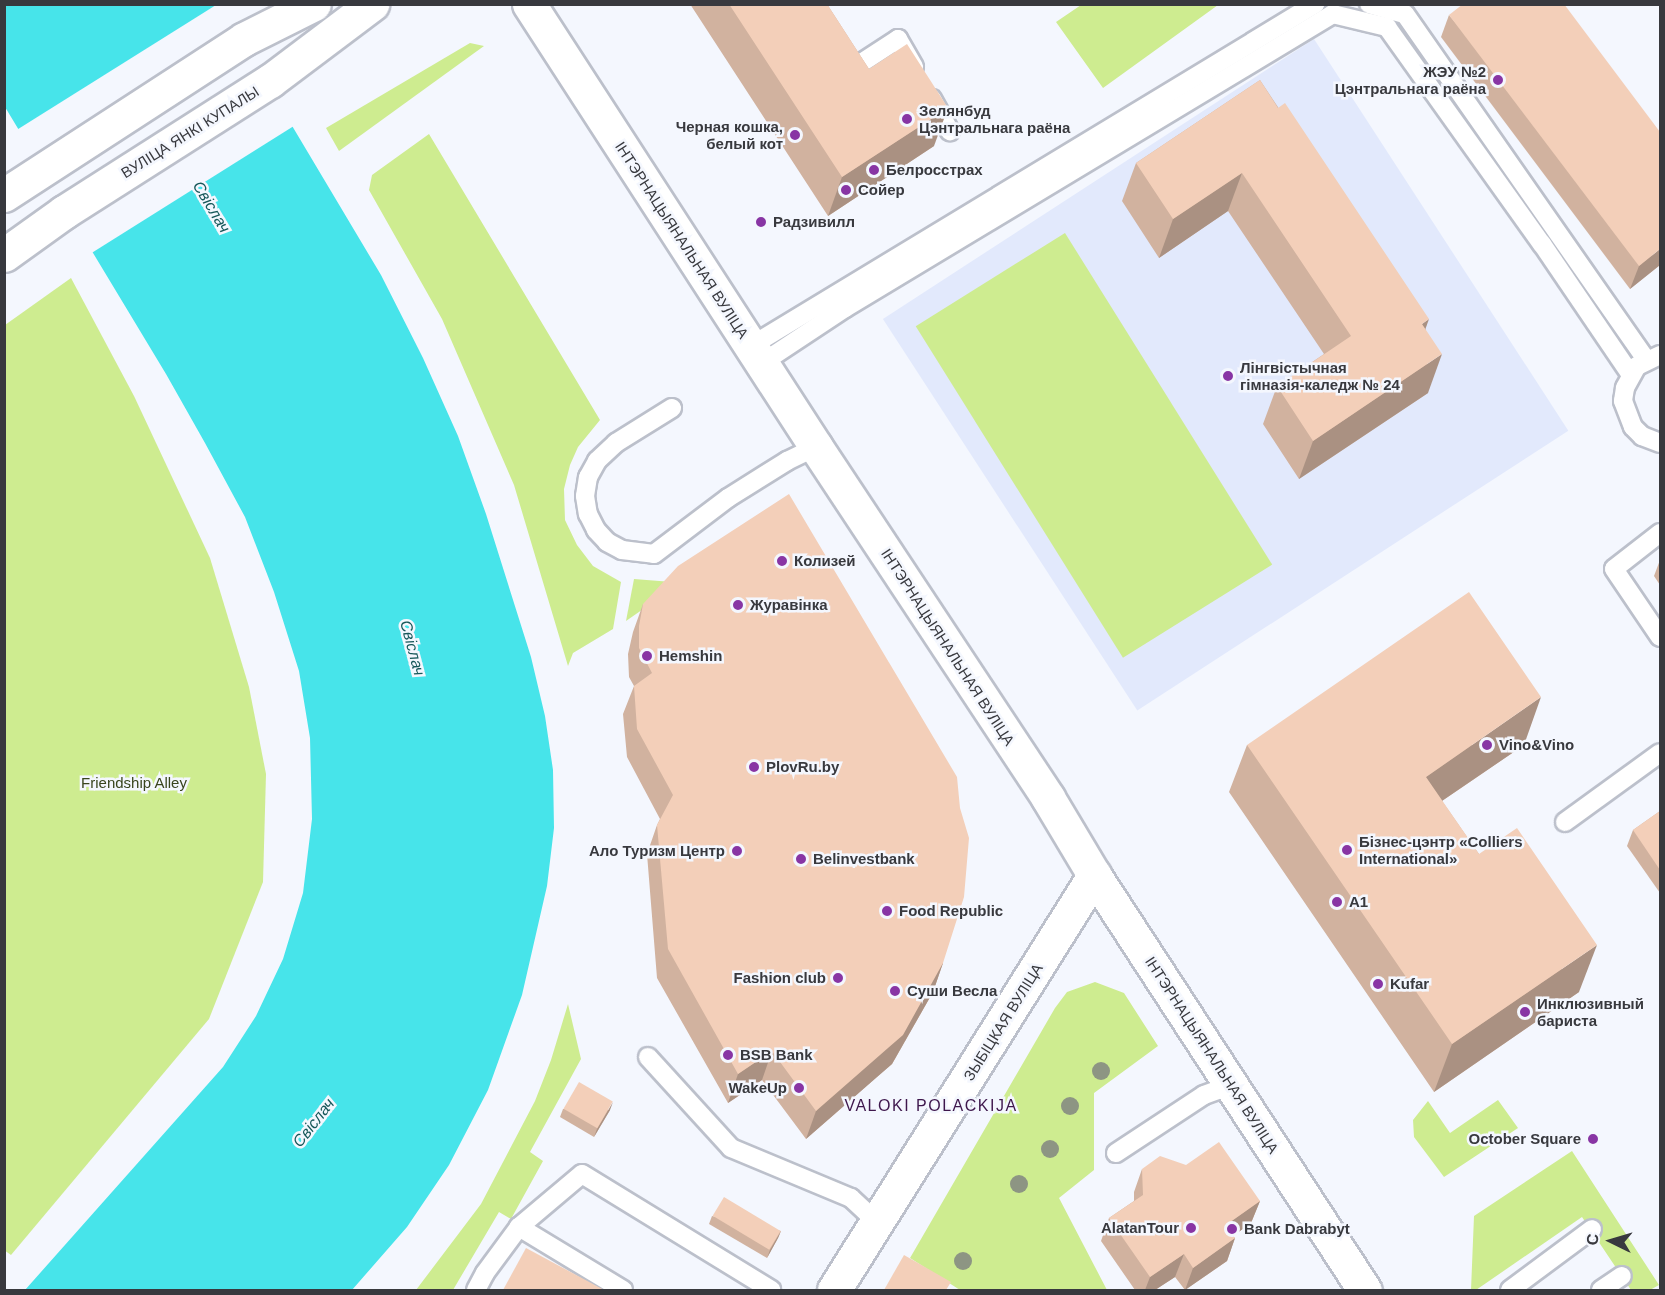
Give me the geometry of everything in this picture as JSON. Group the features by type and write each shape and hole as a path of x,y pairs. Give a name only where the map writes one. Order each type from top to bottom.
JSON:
{"main road":[{"path":"4,195 244,39 314,4"},
{"name":"ВУЛІЦА ЯНКІ КУПАЛЫ","path":"4,255 64,212 270,81 372,4"},
{"name":"ІНТЭРНАЦЫЯНАЛЬНАЯ ВУЛІЦА","path":"529,4 816,447 1048,798 1094,875 1365,1290"},
{"name":"ЗЫБІЦКАЯ ВУЛІЦА","path":"834,1290 1094,875"}],"lane":[{"path":"756,355 1315,4"},
{"path":"1369,4 1411,9 1653,358 1631,375 1623,401 1626,415 1642,436 1660,443"},
{"path":"756,355 845,308 1332,9 1387,27 1542,244 1631,375"},
{"path":"1387,27 1411,9"},
{"path":"841,51 852,69 898,39 950,131"},
{"path":"672,408 616,443 597,461 588,477 585,495 588,514 596,530 607,542 622,550 654,554 728,498 788,461 816,447"},
{"path":"1660,533 1614,569 1660,637"},
{"path":"1565,822 1660,753"},
{"path":"648,1057 731,1148 851,1198 878,1223"},
{"path":"1116,1153 1204,1095 1232,1085"},
{"path":"476,1290 485,1273 519,1227 582,1174 771,1290"},
{"path":"519,1227 623,1290"},
{"path":"1510,1290 1592,1229"},
{"path":"1601,1290 1622,1276"}],"shaded area":[{"name":"Лінгвістычная гімназія-каледж № 24","path":"1314,39 1568,431 1137,711 883,319"}],"green space":[{"path":"1081,5 1218,5 1103,88 1056,22"},
{"path":"470,43 484,46 339,151 326,128"},
{"path":"429,134 600,420 578,447 570,465 564,489 565,520 577,545 593,566 621,582 613,629 573,653 568,666 514,485 442,319 369,190 372,175"},
{"path":"1065,233 1272,565 1123,658 916,326"},
{"name":"Friendship Alley","path":"71,278 134,396 210,558 249,687 266,774 263,882 209,1019 11,1255 4,1250 5,325"},
{"path":"634,579 672,582 672,589 626,621"},
{"path":"1095,982 1124,993 1158,1046 1094,1093 1094,1170 1059,1198 1107,1290 960,1290 910,1258 1055,1008 1067,992"},
{"path":"568,1004 581,1059 530,1152 543,1161 511,1219 499,1212 453,1290 416,1290 481,1204 535,1101 551,1060"},
{"path":"1498,1100 1518,1128 1444,1177 1414,1137 1413,1120 1428,1101 1450,1133"},
{"path":"1572,1151 1659,1285 1650,1290 1631,1290 1582,1217 1476,1290 1471,1290 1474,1216"}],"water":[{"name":"Свіслач","path":"4,5 220,5 381,275 423,358 458,436 486,514 531,657 545,716 553,770 554,828 547,886 522,995 488,1090 449,1165 407,1227 352,1290 25,1290 223,1067 256,1016 283,959 303,893 312,819 310,738 299,671 274,592 245,517 205,443 5,107"}],"pier":[{"path":"216,5 222,5 297,124 90,254 15,131"}],"building":[{"path":"729,4 827,4 869,69 907,44 948,108 842,177"},
{"path":"1463,4 1564,4 1660,132 1660,249 1639,266 1449,15"},
{"path":"1260,80 1278,108 1285,103 1429,319 1422,324 1442,354 1313,441 1277,386 1351,336 1242,173 1173,219 1136,163"},
{"path":"789,494 957,777 960,808 969,838 964,897 943,963 903,1035 816,1111 772,1051 738,1074 668,949 657,825 673,795 637,729 634,686 652,673 639,648 639,626 643,604 678,566"},
{"name":"Бізнес-цэнтр «Colliers International»","path":"1469,592 1541,697 1426,777 1479,854 1517,828 1597,945 1452,1044 1247,745"},
{"path":"1660,811 1660,870 1633,830"},
{"path":"579,1082 613,1102 597,1128 564,1109"},
{"path":"1219,1142 1260,1201 1226,1225 1235,1238 1193,1268 1184,1254 1150,1277 1109,1218 1143,1195 1142,1169 1160,1156 1186,1165"},
{"path":"724,1197 781,1231 769,1250 713,1216"},
{"path":"526,1248 604,1290 503,1290"},
{"path":"904,1255 951,1282 946,1290 884,1290"}],"place":[{"name":"ЖЭУ №2 Цэнтральнага раёна","path":"1498,80"},
{"name":"Зелянбуд Цэнтральнага раёна","path":"907,119"},
{"name":"Черная кошка, белый кот","path":"795,135"},
{"name":"Белросстрах","path":"874,170"},
{"name":"Сойер","path":"846,190"},
{"name":"Радзивилл","path":"761,222"},
{"name":"Лінгвістычная гімназія-каледж № 24","path":"1228,376"},
{"name":"Колизей","path":"782,561"},
{"name":"Журавінка","path":"738,605"},
{"name":"Hemshin","path":"647,656"},
{"name":"Vino&Vino","path":"1487,745"},
{"name":"PlovRu.by","path":"754,767"},
{"name":"Бізнес-цэнтр «Colliers International»","path":"1347,850"},
{"name":"Ало Туризм Центр","path":"737,851"},
{"name":"Belinvestbank","path":"801,859"},
{"name":"A1","path":"1337,902"},
{"name":"Food Republic","path":"887,911"},
{"name":"Fashion club","path":"838,978"},
{"name":"Kufar","path":"1378,984"},
{"name":"Суши Весла","path":"895,991"},
{"name":"Инклюзивный бариста","path":"1525,1012"},
{"name":"BSB Bank","path":"728,1055"},
{"name":"WakeUp","path":"799,1088"},
{"name":"October Square","path":"1593,1139"},
{"name":"AlatanTour","path":"1191,1228"},
{"name":"Bank Dabrabyt","path":"1232,1229"}],"district":[{"name":"VALOKI POLACKIJA","path":"931,1106"}]}
